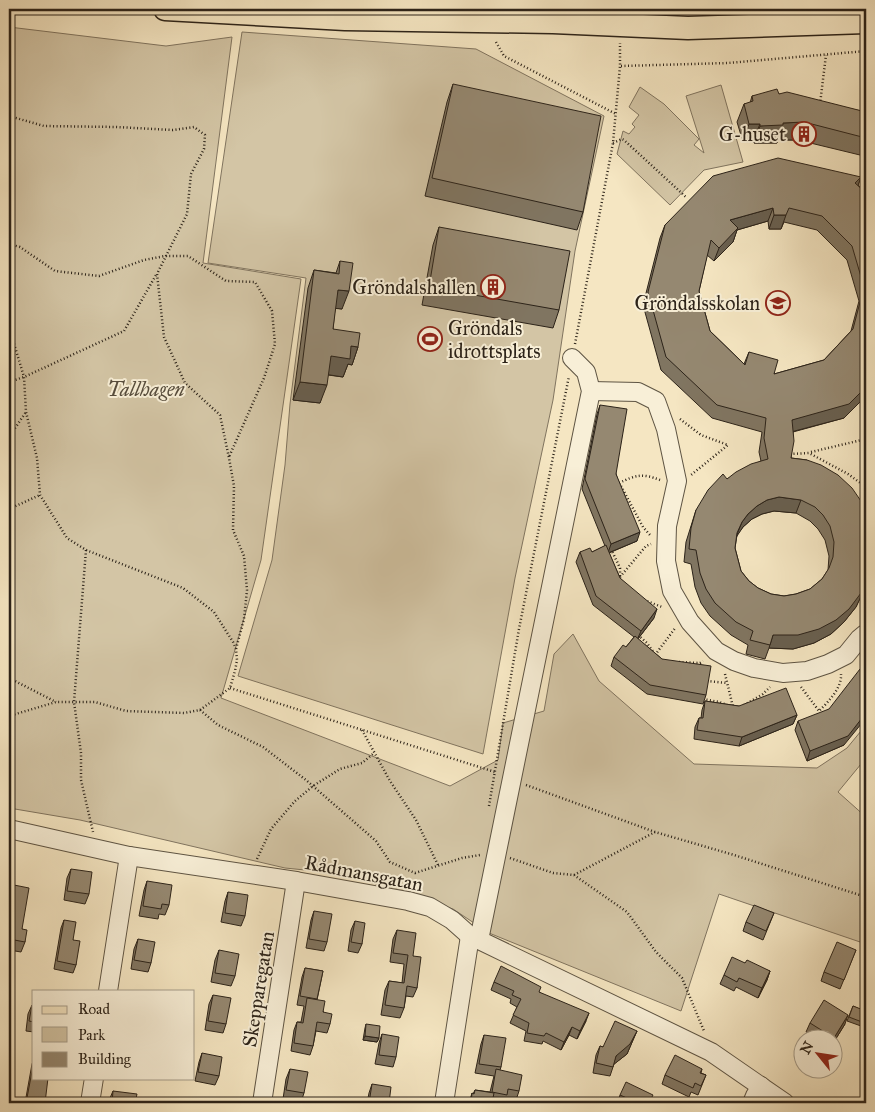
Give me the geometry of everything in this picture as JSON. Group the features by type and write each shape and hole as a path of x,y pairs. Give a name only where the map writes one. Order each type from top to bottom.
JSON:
{"main road":[{"path":"166,9 258,11 345,19 553,22 688,28 866,22"},
{"path":"553,22 829,9"}],"street":[{"path":"444,1103 488,860 512,780 591,391 586,372 572,358"},
{"path":"591,391 638,392 656,401 666,429 677,481 667,526 666,561 672,592 690,622 716,651 754,668 786,672 814,669 846,654 866,634"},
{"name":"Rådmansgatan","path":"9,829 129,856 296,881 408,901 430,908 452,920 474,938 711,1052 785,1103"},
{"path":"108,990 129,856"},
{"name":"Skepparegatan","path":"262,1103 296,881"},
{"path":"90,1103 94,1080"},
{"path":"752,1103 754,1096 761,1086"}],"path":[{"path":"488,808 518,629 613,143 620,66 619,38"},
{"path":"496,42 504,56 616,114"},
{"path":"620,66 728,63 866,52"},
{"path":"820,104 826,55"},
{"path":"9,116 44,126 116,126 173,130 194,127 205,135 204,149 191,174 187,214 157,274 124,331 24,378 9,382"},
{"path":"613,143 624,140 687,198"},
{"path":"9,244 20,246 55,271 100,276 144,260 165,256 188,256 226,281 255,282 272,312 275,344 264,378 229,458"},
{"path":"9,716 56,702 95,702 126,711 184,713 200,710 230,688 235,671 236,649 244,619 246,590 244,556 233,530 234,486 220,415 185,383 164,337 157,274"},
{"path":"9,327 24,378 26,412 37,458 40,495 67,538 86,550 182,588 214,612 236,649"},
{"path":"9,436 26,412"},
{"path":"789,454 809,453 866,440"},
{"path":"809,453 848,474 866,487"},
{"path":"610,548 620,568 620,577 646,546 656,542 643,527 619,483 613,484"},
{"path":"9,509 40,495"},
{"path":"86,550 74,702 82,753 81,780 95,838 95,848"},
{"path":"641,598 663,607 683,610 655,656"},
{"path":"637,634 647,643 659,660"},
{"path":"670,661 700,663 724,656 724,672 733,707 719,702 699,699"},
{"path":"743,705 763,694 786,672 819,711 831,699 841,679 840,658"},
{"path":"9,678 56,702"},
{"path":"707,681 727,683"},
{"path":"230,688 494,771 512,780 655,832 866,897"},
{"path":"200,710 218,725 263,747 313,786 376,842 390,862 415,873 462,858 482,855 488,860 510,858 553,873 574,875 627,912 656,952 682,978 711,1052"},
{"path":"362,730 390,781 416,820 438,866"},
{"path":"251,874 270,829 296,801 313,786 340,769 362,763 374,753"},
{"path":"574,875 655,832"}],"green space":[{"name":"Tallhagen","path":"9,27 166,46 232,37 203,263 301,279 261,560 221,698 450,786 498,760 503,723 544,711 554,654 573,634 599,681 694,764 817,768 847,748 866,725 866,758 838,792 866,817 866,944 719,894 681,1011 489,933 453,909 345,874 285,868 80,820 9,808"},
{"name":"Gröndals idrottsplats","path":"242,32 476,49 604,116 575,251 553,400 515,578 483,754 238,676 272,560 285,465 290,404 306,278 208,263"},
{"path":"721,85 743,162 704,170 670,205 617,154 623,131 629,134 635,127 632,124 639,115 629,107 640,87 664,104 699,139 694,145 704,153 686,96"}],"building":[{"path":"453,84 601,116 583,212 432,178"},
{"path":"777,89 779,94 787,92 866,112 866,138 804,122 760,126 760,124 749,124 744,104 753,101 752,96"},
{"path":"778,158 861,177 855,183 866,193 866,387 849,404 792,420 794,441 791,458 807,460 821,465 838,475 852,488 863,504 866,511 866,583 849,609 836,620 819,629 798,635 773,635 770,645 750,640 753,631 736,622 715,603 706,589 700,573 696,550 689,549 691,528 696,510 708,490 723,474 727,479 751,464 768,459 764,438 766,418 717,405 666,357 648,292 665,225 713,176","holes":["773,208 774,215 786,215 789,208 822,216 852,246 864,287 853,329 824,360 774,374 778,360 749,352 745,365 710,331 699,291 711,240 719,248 738,228 730,220","779,497 801,500 815,507 830,526 834,542 833,557 822,579 810,589 784,596 771,594 749,581 741,571 735,548 737,533 748,514 767,500"]},
{"name":"Gröndalshallen","path":"439,227 570,251 559,310 429,287"},
{"path":"340,261 353,263 349,291 338,290 333,329 360,333 358,347 351,346 350,359 331,356 327,385 300,382 314,270 339,274"},
{"path":"600,405 627,409 616,474 640,532 611,544 585,479"},
{"path":"606,545 620,578 657,609 641,631 596,596 580,552 590,548 592,552"},
{"path":"635,636 662,659 711,666 706,695 650,685 614,657 623,645 626,647"},
{"path":"860,669 866,674 866,713 848,736 810,751 798,721 829,709"},
{"path":"786,688 797,715 742,737 697,730 699,718 703,718 705,701 739,706"},
{"path":"71,869 92,872 89,894 67,891"},
{"path":"147,881 172,885 169,905 162,904 161,909 143,906"},
{"path":"9,884 29,888 22,929 27,930 25,942 9,939"},
{"path":"228,892 248,895 245,916 225,913"},
{"path":"754,905 774,913 766,931 746,922"},
{"path":"314,911 332,914 327,942 309,939"},
{"path":"64,920 76,922 73,940 80,941 76,965 57,961"},
{"path":"355,921 365,923 362,944 351,942"},
{"path":"397,930 416,933 413,956 421,957 417,988 407,986 404,1008 385,1005 389,981 404,983 408,955 393,953"},
{"path":"138,939 155,942 151,963 134,960"},
{"path":"837,942 856,950 844,980 824,972"},
{"path":"219,950 239,954 235,976 215,973"},
{"path":"732,957 745,963 747,960 770,971 762,988 739,978 737,982 724,975"},
{"path":"501,966 541,987 539,992 589,1013 580,1031 572,1027 564,1042 546,1033 544,1036 527,1033 529,1023 513,1015 521,999 512,995 514,991 494,982"},
{"path":"305,968 323,971 317,999 300,996"},
{"path":"213,995 231,998 226,1024 208,1021"},
{"path":"307,998 325,1001 323,1012 332,1014 330,1024 317,1022 313,1046 294,1043 297,1022 303,1023"},
{"path":"824,1000 848,1015 839,1030 821,1030 810,1023"},
{"path":"32,1005 32,1022 29,1021"},
{"path":"853,1006 866,1011 862,1022 849,1017"},
{"path":"615,1021 637,1031 630,1044 616,1056 613,1067 596,1063 600,1046 603,1047"},
{"path":"366,1024 380,1026 379,1038 365,1036"},
{"path":"382,1034 399,1037 396,1057 379,1055"},
{"path":"484,1035 506,1038 501,1067 479,1064"},
{"path":"202,1053 222,1057 219,1076 198,1072"},
{"path":"675,1055 702,1069 700,1073 706,1075 701,1086 695,1083 693,1088 665,1075"},
{"path":"290,1069 308,1072 304,1093 286,1090"},
{"path":"496,1069 522,1075 519,1091 508,1089 507,1095 492,1092"},
{"path":"32,1072 32,1080 48,1080 45,1103 26,1103"},
{"path":"626,1082 653,1095 649,1103 638,1103 620,1095"},
{"path":"372,1084 391,1087 389,1103 369,1103"},
{"path":"475,1090 494,1093 492,1103 471,1103 472,1093 474,1094"},
{"path":"113,1091 137,1094 135,1103 112,1103"}],"place":[{"name":"G-huset","path":"804,134"},
{"name":"Gröndalshallen","path":"493,287"},
{"name":"Gröndalsskolan","path":"778,303"},
{"name":"Gröndals idrottsplats","path":"430,339"}]}
